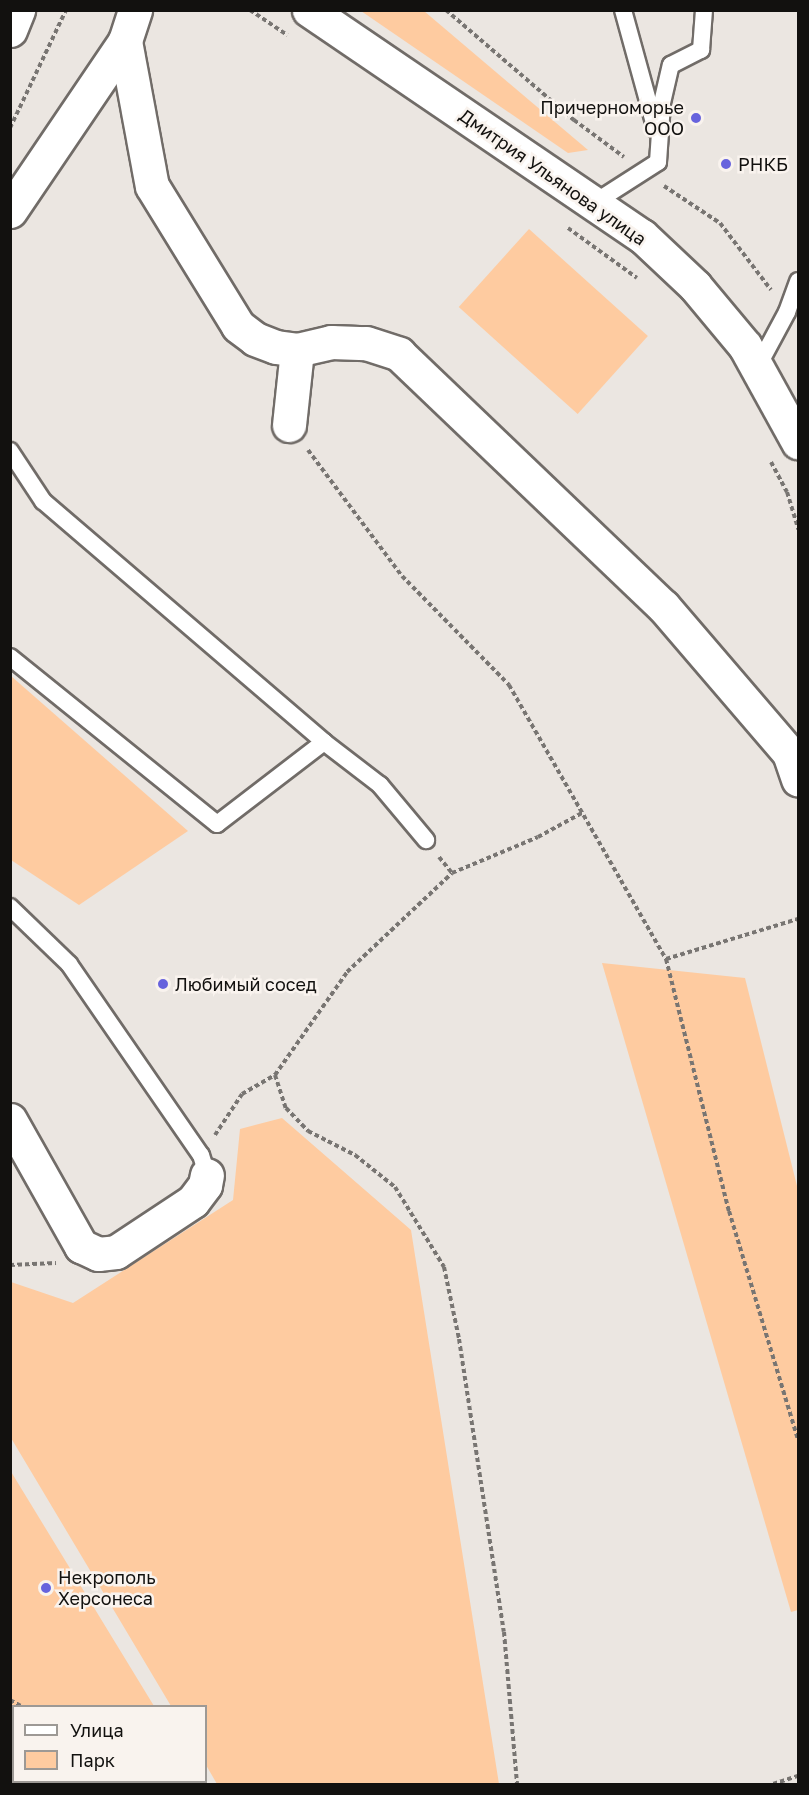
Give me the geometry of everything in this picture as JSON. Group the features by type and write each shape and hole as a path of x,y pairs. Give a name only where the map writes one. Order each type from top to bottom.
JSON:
{"street":[{"path":"10,30 18,10"},
{"path":"10,211 125,41 135,10"},
{"name":"Дмитрия Ульянова улица","path":"309,10 642,236 695,286 745,346 798,442"},
{"path":"125,41 152,186 238,326 266,343 297,350 331,342 366,343 399,354 663,606 789,753 798,779"},
{"path":"289,425 297,350"},
{"path":"10,1120 81,1246 98,1254 116,1252 193,1201 205,1185 204,1165"}],"lane":[{"path":"622,10 660,142"},
{"path":"594,203 658,162 662,103 672,65 701,50 705,10"},
{"path":"757,368 787,312 798,281"},
{"path":"10,451 43,501 324,742 380,785 426,840"},
{"path":"10,657 217,824 324,742"},
{"path":"10,907 69,964 204,1165"}],"path":[{"path":"10,128 66,10"},
{"path":"250,10 289,36"},
{"path":"567,227 639,280"},
{"path":"289,425 402,576 509,686 666,960 729,1211 798,1440"},
{"path":"768,454 787,492 798,529"},
{"path":"204,1165 242,1094 275,1075 347,972 452,873 538,837 582,813"},
{"path":"666,960 798,919"},
{"path":"275,1075 286,1108 308,1131 355,1155 395,1187 444,1267 460,1351 504,1632 517,1785"},
{"path":"773,1785 798,1776"}],"green space":[{"path":"361,11 424,11 588,150 568,153"},
{"path":"529,229 648,336 578,414 459,307"},
{"path":"11,676 188,831 79,905 11,860"},
{"path":"602,963 745,978 798,1190 798,1610 791,1612"},
{"path":"282,1118 411,1230 499,1784 217,1784 207,1767 207,1705 170,1705 11,1438 11,1282 73,1303 233,1200 240,1129"},
{"name":"Некрополь Херсонеса","path":"10,1470 153,1705 12,1705 12,1783 201,1784 11,1784"}],"place":[{"name":"Причерноморье ООО","path":"696,118"},
{"name":"РНКБ","path":"726,164"},
{"name":"Любимый сосед","path":"163,984"},
{"name":"Некрополь Херсонеса","path":"46,1588"}]}
